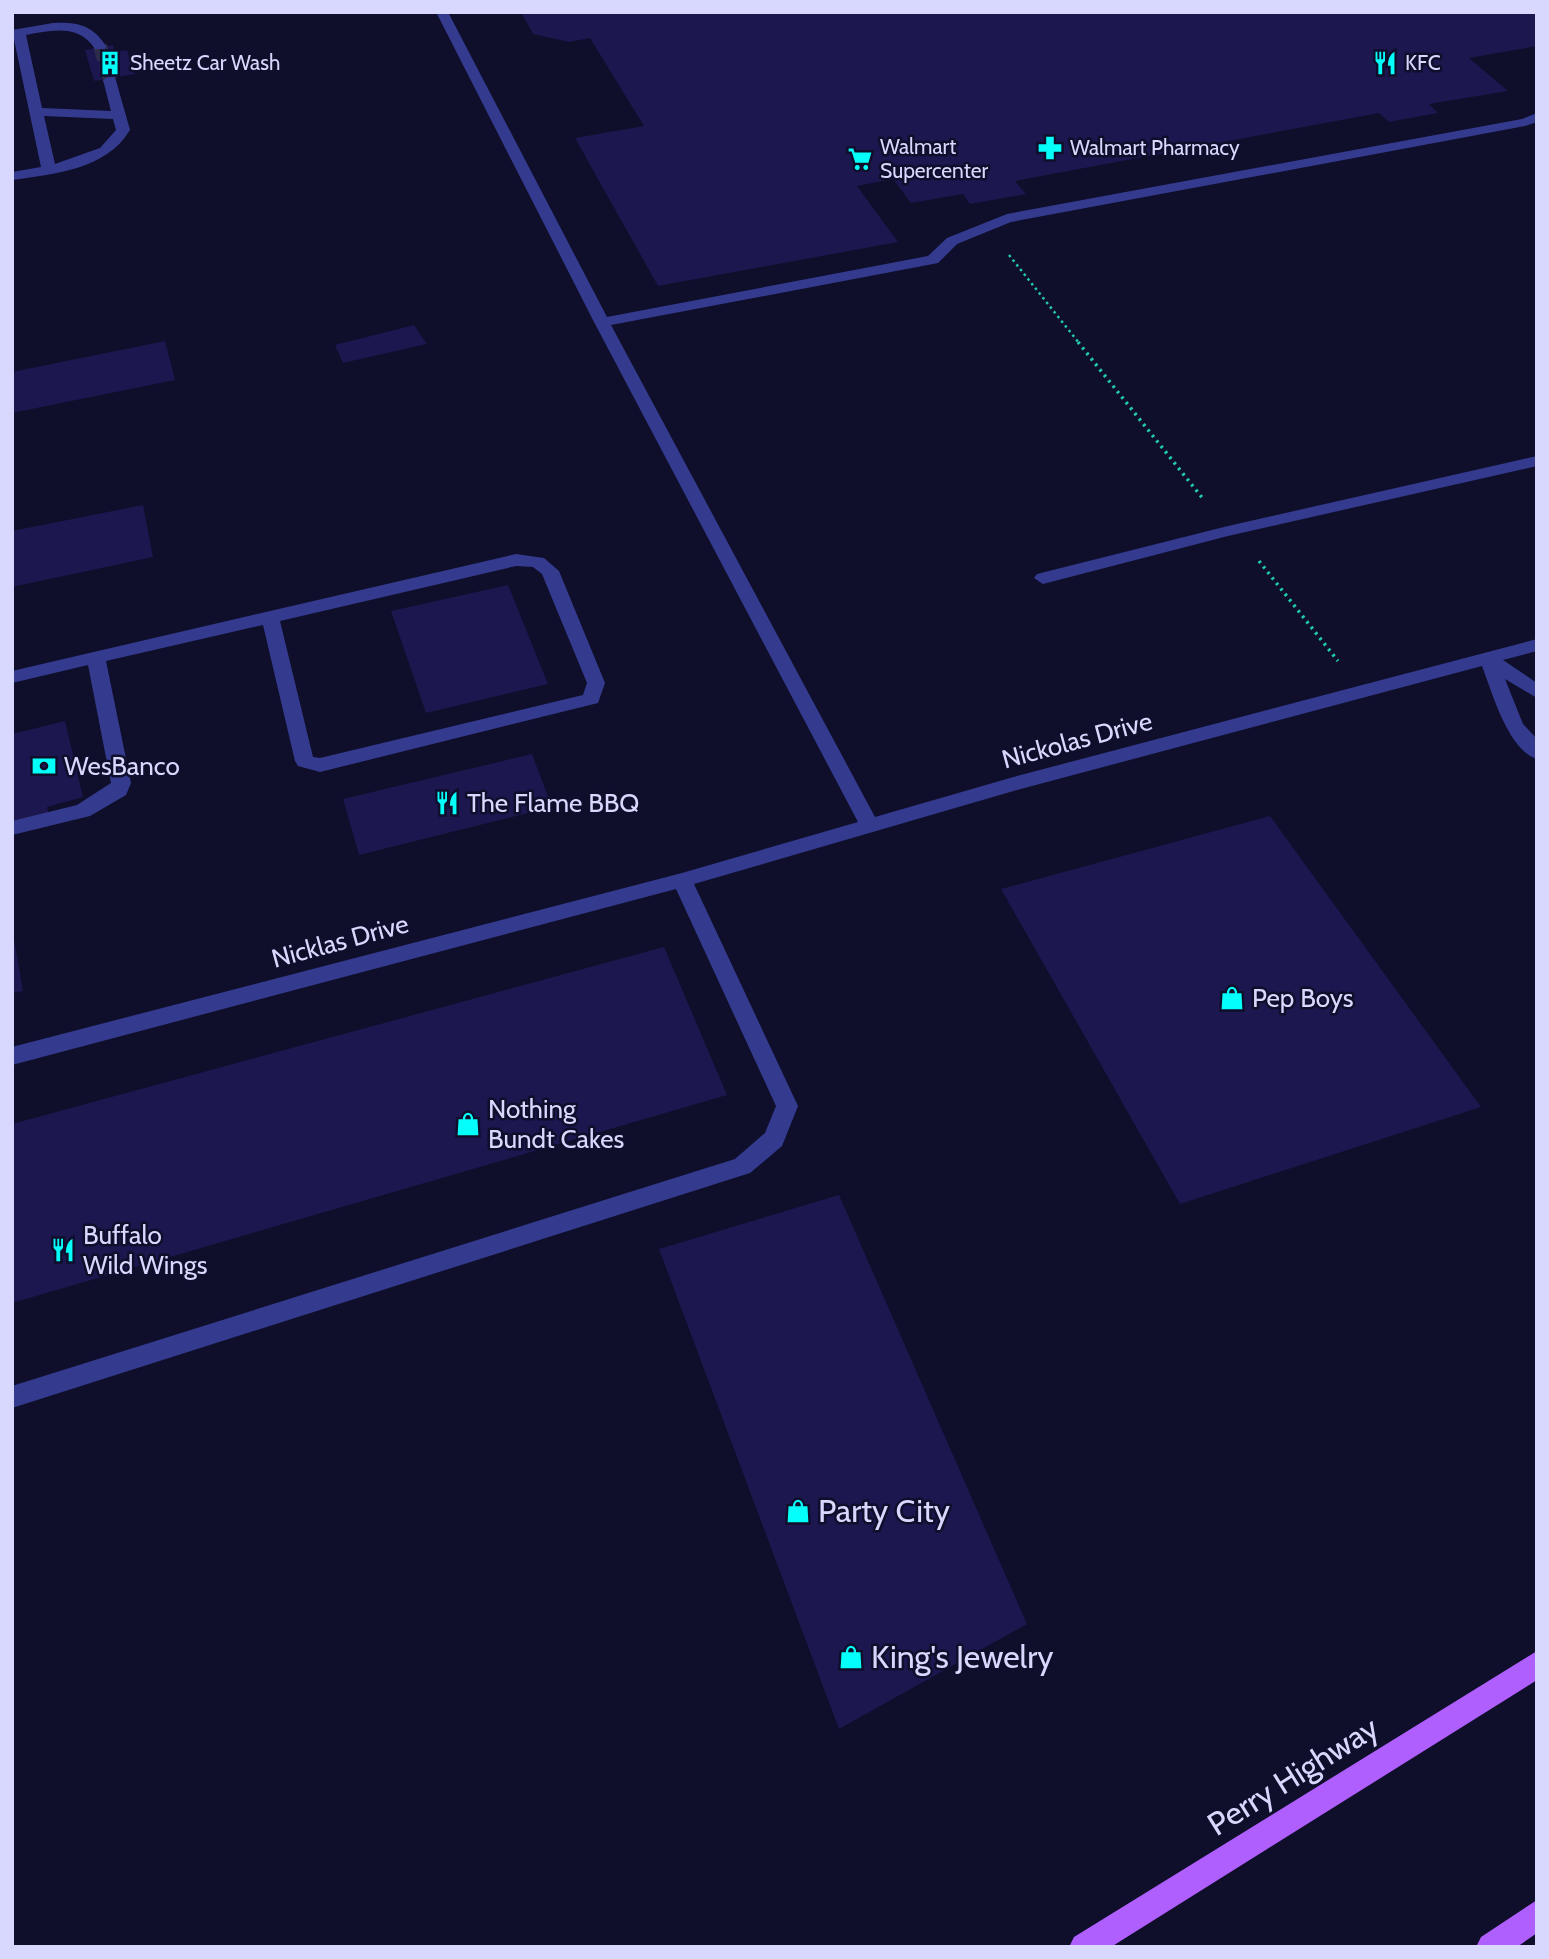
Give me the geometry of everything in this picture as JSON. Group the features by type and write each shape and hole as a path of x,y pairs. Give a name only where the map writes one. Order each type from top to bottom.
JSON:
{"main road":[{"name":"Perry Highway","path":"1084,1947 1537,1664"},
{"path":"1491,1947 1537,1915"}],"lane":[{"path":"442,12 870,825"},
{"path":"49,170 16,34 70,26 92,34 100,46"},
{"path":"12,176 81,163 121,136 123,130 110,80"},
{"path":"36,112 119,115"},
{"path":"603,322 933,260 952,241 1007,218 1525,122 1537,117"},
{"path":"1043,578 1228,531 1537,461"},
{"path":"12,677 270,617 516,561 538,562 551,571 596,683 591,699 571,705 320,765 305,761 270,617"},
{"name":"Nickolas Drive","path":"682,880 1017,783 1537,645"},
{"path":"12,828 83,811 119,790 121,783 96,658"},
{"path":"1488,659 1537,692"},
{"path":"1488,659 1515,727 1537,752"},
{"path":"12,1397 742,1166 774,1139 787,1106 682,880"},
{"name":"Nicklas Drive","path":"12,1056 682,880"}],"path":[{"path":"986,225 1228,531 1249,548 1345,670"}],"building":[{"name":"Walmart Supercenter","path":"521,12 1537,12 1537,46 1469,58 1508,91 1429,104 1438,113 1389,122 1379,113 1015,181 1026,194 970,204 963,194 911,203 893,179 857,186 898,242 658,286 575,138 644,126 590,38 569,42 533,34"},
{"name":"Sheetz Car Wash","path":"113,45 115,52 127,50 135,74 94,81 85,50"},
{"path":"414,325 427,344 343,363 335,345"},
{"path":"165,341 175,380 12,413 12,372"},
{"path":"143,505 153,557 12,587 12,531"},
{"path":"508,585 548,684 426,713 391,611"},
{"name":"WesBanco","path":"65,721 83,797 47,807 49,816 12,825 12,734"},
{"name":"The Flame BBQ","path":"532,754 552,807 359,855 343,799"},
{"name":"Pep Boys","path":"1270,816 1481,1107 1180,1204 1001,889"},
{"path":"12,927 23,991 12,993"},
{"path":"664,947 727,1095 12,1303 12,1124"},
{"path":"839,1195 1027,1624 839,1729 659,1249"}],"tunnel":[{"path":"100,46 110,80"}],"place":[{"name":"Sheetz Car Wash","path":"110,63"},
{"name":"KFC","path":"1385,63"},
{"name":"Walmart Pharmacy","path":"1050,148"},
{"name":"Walmart Supercenter","path":"860,159"},
{"name":"WesBanco","path":"44,766"},
{"name":"The Flame BBQ","path":"447,803"},
{"name":"Pep Boys","path":"1232,998"},
{"name":"Nothing Bundt Cakes","path":"468,1124"},
{"name":"Buffalo Wild Wings","path":"63,1250"},
{"name":"Party City","path":"798,1511"},
{"name":"King's Jewelry","path":"851,1657"}]}
